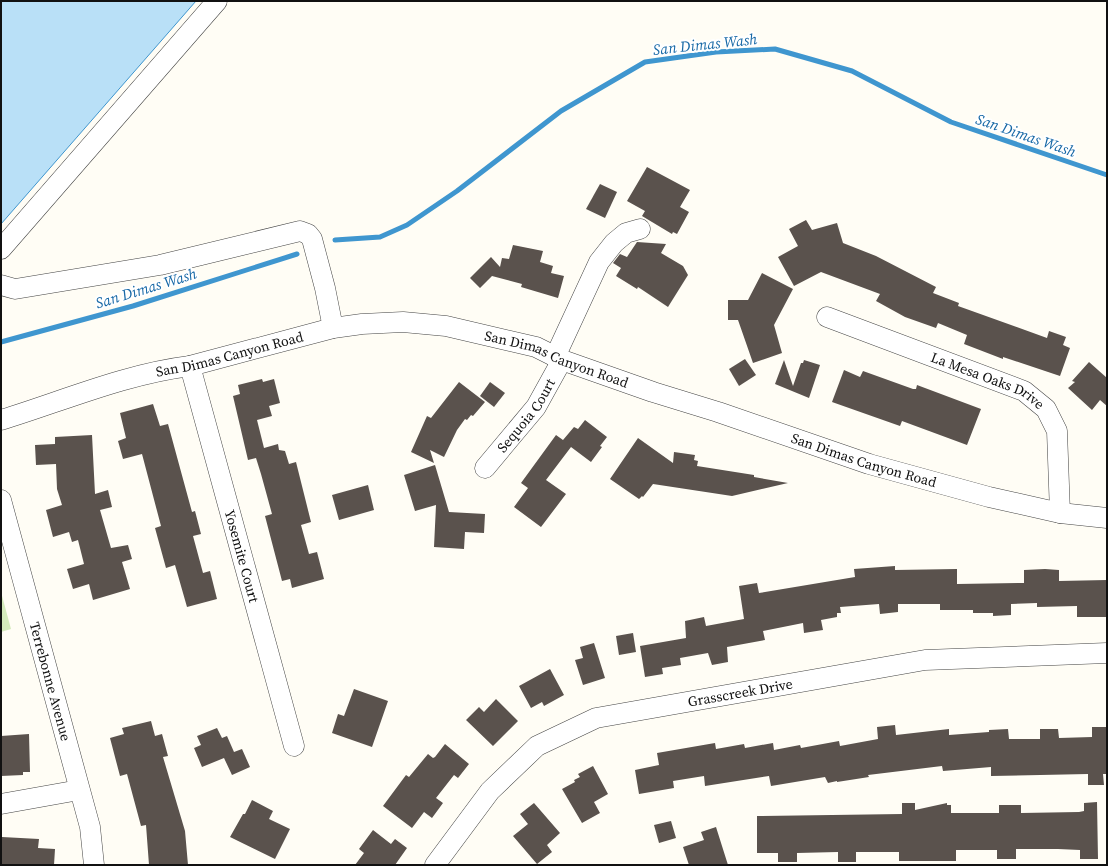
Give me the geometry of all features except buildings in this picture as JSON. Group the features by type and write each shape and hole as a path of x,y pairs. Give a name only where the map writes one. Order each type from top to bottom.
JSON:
{"street":[{"path":"1,249 217,1"},
{"name":"Sequoia Court","path":"485,468 536,407 559,358 599,262 614,242 626,233 640,229"},
{"path":"1,285 15,289 160,265 300,231 308,234 312,239 333,328"},
{"name":"La Mesa Oaks Drive","path":"827,318 1024,391 1046,409 1057,431 1060,512"},
{"name":"San Dimas Canyon Road","path":"1,420 108,385 166,368 190,366 333,328 362,324 403,322 446,326 536,347 559,358 653,392 718,412 869,464 989,497 1060,512 1107,518"},
{"name":"Yosemite Court","path":"190,366 294,746"},
{"name":"Terrebonne Avenue","path":"1,500 90,827 94,865"},
{"name":"Grasscreek Drive","path":"435,865 490,791 537,746 596,718 925,660 1107,652"},
{"path":"1,804 79,790"}],"green space":[{"path":"1,592 11,629 1,632"}],"water":[{"path":"1,1 196,1 1,224"}],"waterway":[{"name":"San Dimas Wash","path":"335,240 380,237 407,225 457,191 561,111 645,62 716,52 775,49 852,71 951,122 1107,175"},
{"name":"San Dimas Wash","path":"1,342 133,306 297,254"}]}
